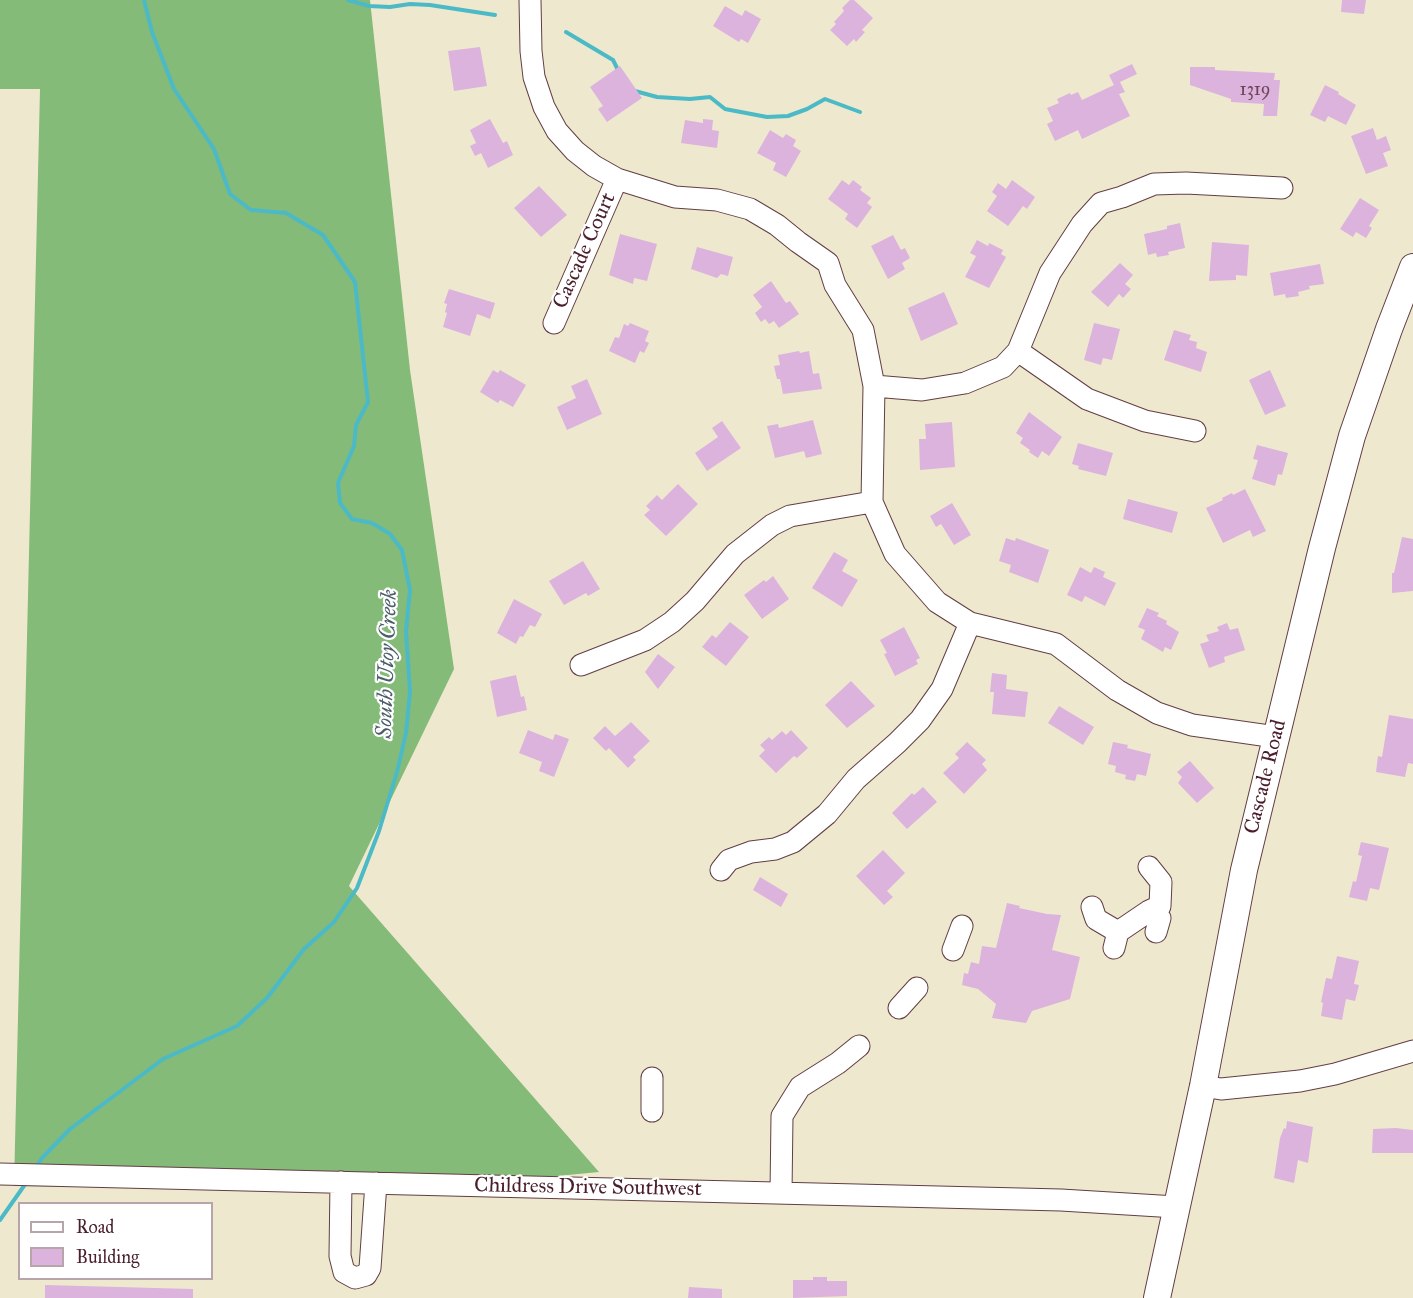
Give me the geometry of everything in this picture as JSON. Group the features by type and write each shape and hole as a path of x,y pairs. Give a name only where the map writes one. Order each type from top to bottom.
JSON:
{"main road":[{"name":"Cascade Road","path":"1157,1298 1203,1086 1244,870 1322,548 1352,436 1389,328 1413,267"}],"street":[{"path":"530,0 534,77 544,107 557,131 581,156 617,179 675,197 717,200 750,209 777,225 828,263 835,285 862,330 874,386 872,502 894,554 937,602 969,623 1056,644 1117,690 1157,713 1192,725 1276,737"},
{"name":"Cascade Court","path":"554,323 617,179"},
{"path":"874,386 922,390 965,383 1003,367 1018,351 1050,273 1082,224 1101,203 1154,184 1186,183 1282,188"},
{"path":"1018,351 1087,399 1145,421 1195,431"},
{"path":"581,665 645,640 672,622 695,601 735,554 772,525 790,516 872,502"},
{"path":"721,870 729,860 751,852 775,849 793,842 826,814 856,779 920,720 942,689 969,623"},
{"path":"1092,907 1096,919 1116,940 1155,920 1160,906 1161,882 1149,867"},
{"path":"952,950 962,926"},
{"path":"899,1008 917,988"},
{"path":"782,1193 782,1116 800,1087 838,1063 859,1046"},
{"path":"1203,1086 1221,1089 1300,1082 1413,1051"},
{"path":"652,1078 652,1111"},
{"name":"Childress Drive Southwest","path":"10,1174 1061,1200 1176,1207"},
{"path":"341,1182 340,1256 344,1272 354,1278 366,1275 370,1268 376,1183"}],"green space":[{"path":"0,0 370,0 410,370 454,669 349,886 599,1172 402,1191 14,1186 40,89 0,89"}],"building":[{"path":"850,0 854,0 873,18 862,30 865,32 856,42 854,39 847,46 830,30 844,11 842,8"},
{"path":"1342,0 1366,0 1364,14 1341,12"},
{"path":"725,6 742,16 745,10 761,19 748,43 741,39 739,42 713,26"},
{"path":"480,47 487,86 454,91 448,51"},
{"path":"1132,64 1137,74 1120,82 1125,92 1119,94 1130,116 1082,139 1078,130 1055,141 1047,124 1053,121 1047,108 1059,103 1057,99 1070,93 1071,95 1078,92 1082,100 1114,85 1109,75"},
{"path":"620,66 642,98 607,122 598,109 603,106 590,87"},
{"path":"1190,67 1275,73 1274,80 1280,80 1277,116 1263,116 1264,104 1231,102 1231,99 1190,85"},
{"path":"1325,85 1356,105 1346,125 1328,116 1325,122 1310,115"},
{"path":"490,119 503,143 507,141 513,155 488,168 481,153 475,156 470,146 476,143 470,130"},
{"path":"703,119 713,120 712,130 719,131 717,148 681,143 685,120 703,123"},
{"path":"1373,128 1377,140 1386,136 1391,150 1383,153 1388,166 1366,174 1351,136"},
{"path":"770,130 783,138 786,134 796,140 793,146 801,151 786,177 773,170 776,163 757,153"},
{"path":"842,180 849,185 853,180 862,187 860,190 871,198 867,203 872,207 857,228 845,219 848,214 828,199"},
{"path":"1012,180 1035,197 1027,209 1023,206 1008,226 987,211 997,196 992,192 998,183 1006,189"},
{"path":"539,186 567,215 541,237 514,208"},
{"path":"1360,198 1379,210 1369,226 1372,228 1366,238 1356,232 1353,237 1340,229"},
{"path":"1180,223 1185,248 1168,252 1169,255 1157,257 1156,253 1148,255 1144,234 1167,229 1167,226"},
{"path":"620,234 657,244 647,281 634,278 633,284 609,275"},
{"path":"893,235 901,250 905,248 910,258 902,263 905,269 888,279 871,246"},
{"path":"977,240 1003,250 1001,254 1006,257 989,288 965,277 976,256 970,253"},
{"path":"1212,242 1249,245 1247,276 1236,275 1236,280 1209,281"},
{"path":"697,247 733,257 728,276 721,274 717,278 691,269"},
{"path":"1120,263 1133,275 1125,284 1131,289 1123,298 1119,294 1108,307 1091,292"},
{"path":"1320,264 1324,284 1309,286 1310,289 1298,292 1299,296 1286,298 1285,294 1274,296 1270,273"},
{"path":"771,281 786,303 790,301 799,314 779,328 774,321 769,324 765,319 761,322 755,313 762,307 753,295"},
{"path":"449,289 495,303 490,319 477,314 470,336 443,327 447,313 445,312 447,304 444,303"},
{"path":"944,292 958,324 921,341 908,308"},
{"path":"630,323 649,331 645,341 649,343 644,353 640,351 635,363 609,351 615,337 619,338 624,324 628,326"},
{"path":"1094,323 1120,329 1112,360 1103,358 1101,365 1084,360"},
{"path":"1174,330 1191,335 1189,340 1197,342 1196,348 1207,352 1201,372 1164,360"},
{"path":"799,351 800,353 809,351 813,374 819,373 822,389 783,394 774,366 780,365 778,355"},
{"path":"493,370 498,373 500,370 526,385 513,407 500,400 498,403 480,392"},
{"path":"1270,370 1286,406 1265,415 1249,380"},
{"path":"587,379 602,414 567,430 557,407 576,398 571,386"},
{"path":"1029,412 1062,437 1049,456 1042,451 1038,458 1020,443 1023,438 1016,433"},
{"path":"813,420 822,454 806,458 804,451 775,458 767,426 778,424 779,428"},
{"path":"722,421 741,448 707,471 695,453 718,437 712,428"},
{"path":"952,422 955,467 920,470 919,439 926,439 925,424"},
{"path":"1078,443 1113,453 1106,476 1078,469 1079,466 1072,464"},
{"path":"1257,445 1288,453 1282,475 1278,474 1275,486 1252,479 1258,460 1253,459"},
{"path":"678,484 698,504 666,536 644,515 650,510 646,506 657,495 662,500"},
{"path":"1245,489 1266,531 1253,537 1250,530 1223,543 1206,508 1232,493 1233,495"},
{"path":"1128,499 1178,512 1172,533 1123,519"},
{"path":"952,503 971,535 954,545 941,524 936,527 930,516"},
{"path":"1402,537 1413,539 1413,591 1392,593 1392,573 1394,573"},
{"path":"1006,538 1015,541 1016,538 1049,550 1038,583 1009,572 1011,565 999,561"},
{"path":"834,552 848,560 842,571 858,580 842,607 812,588"},
{"path":"583,561 600,589 588,596 586,593 564,605 549,581"},
{"path":"1080,567 1091,573 1094,567 1105,572 1103,577 1116,583 1105,606 1085,596 1082,602 1067,595"},
{"path":"773,576 789,599 762,619 744,595"},
{"path":"514,599 542,614 535,627 530,625 516,644 497,633"},
{"path":"1147,608 1159,613 1157,616 1167,621 1166,624 1179,632 1171,650 1165,647 1163,652 1141,639 1145,630 1138,627"},
{"path":"730,622 749,637 726,666 702,647 712,635 716,638"},
{"path":"1227,623 1230,630 1238,628 1245,650 1224,657 1225,662 1209,668 1200,644 1209,641 1206,635 1219,631 1217,627"},
{"path":"904,627 920,658 916,660 918,664 895,676 880,640"},
{"path":"658,654 675,667 658,689 645,672"},
{"path":"992,673 1007,675 1006,689 1028,692 1025,717 992,714 994,692 990,692"},
{"path":"516,675 521,697 524,696 527,710 497,717 490,681"},
{"path":"851,681 875,706 847,728 825,705"},
{"path":"1059,706 1094,727 1083,745 1048,723"},
{"path":"1389,715 1413,719 1413,764 1408,763 1405,777 1376,772 1378,756 1382,757"},
{"path":"631,722 650,741 633,757 636,760 628,768 609,748 606,751 593,738 605,726 615,736"},
{"path":"528,730 553,740 555,734 569,739 554,777 539,771 542,762 519,753"},
{"path":"791,730 808,748 797,758 794,756 776,773 759,756 765,750 760,745 769,737 772,740 782,731 786,735"},
{"path":"967,742 986,760 982,764 987,770 964,794 943,773 959,758 955,754"},
{"path":"1113,742 1151,754 1146,776 1137,774 1135,781 1125,779 1126,775 1115,772 1116,766 1108,764"},
{"path":"1190,761 1214,788 1197,803 1178,783 1182,777 1177,772"},
{"path":"923,787 937,802 907,829 892,813 912,793 914,795"},
{"path":"1361,842 1389,848 1379,890 1370,888 1367,901 1349,897 1353,881 1356,882 1362,856 1358,855"},
{"path":"883,850 905,873 887,891 893,897 884,905 856,876"},
{"path":"760,877 788,894 781,907 753,890"},
{"path":"1007,903 1020,906 1019,908 1061,915 1052,950 1080,957 1070,999 1032,1011 1026,1023 992,1018 996,1004 978,989 962,985 964,973 968,974 971,962 979,964 982,946 996,948"},
{"path":"1337,956 1359,961 1354,984 1359,985 1355,1001 1346,999 1342,1020 1321,1016 1323,1003 1321,1002 1326,978 1332,979"},
{"path":"1287,1121 1313,1127 1308,1163 1298,1160 1294,1183 1274,1178 1280,1138 1284,1128 1286,1129"},
{"path":"1373,1129 1413,1130 1413,1153 1372,1153"},
{"path":"813,1277 827,1277 827,1281 847,1281 847,1296 793,1298 793,1280 813,1280"},
{"path":"45,1285 193,1289 193,1298 45,1298"},
{"path":"689,1287 722,1289 722,1298 688,1298"}],"waterway":[{"name":"South Utoy Creek","path":"35,1169 42,1158 70,1129 163,1059 237,1026 267,998 304,949 334,922 357,888 379,831 406,733 410,692 406,631 410,590 402,550 390,534 372,523 352,519 340,503 338,483 354,446 356,425 368,402 355,282 323,235 286,213 251,210 230,194 214,149 174,89 152,32 144,0"},
{"path":"348,0 369,6 430,5 495,15"},
{"path":"566,32 613,60 619,72"},
{"path":"635,91 657,97 690,99 710,97 725,109 767,117 788,116 825,99 860,112"},
{"name":"South Utoy Creek","path":"0,1220 26,1183"}]}
